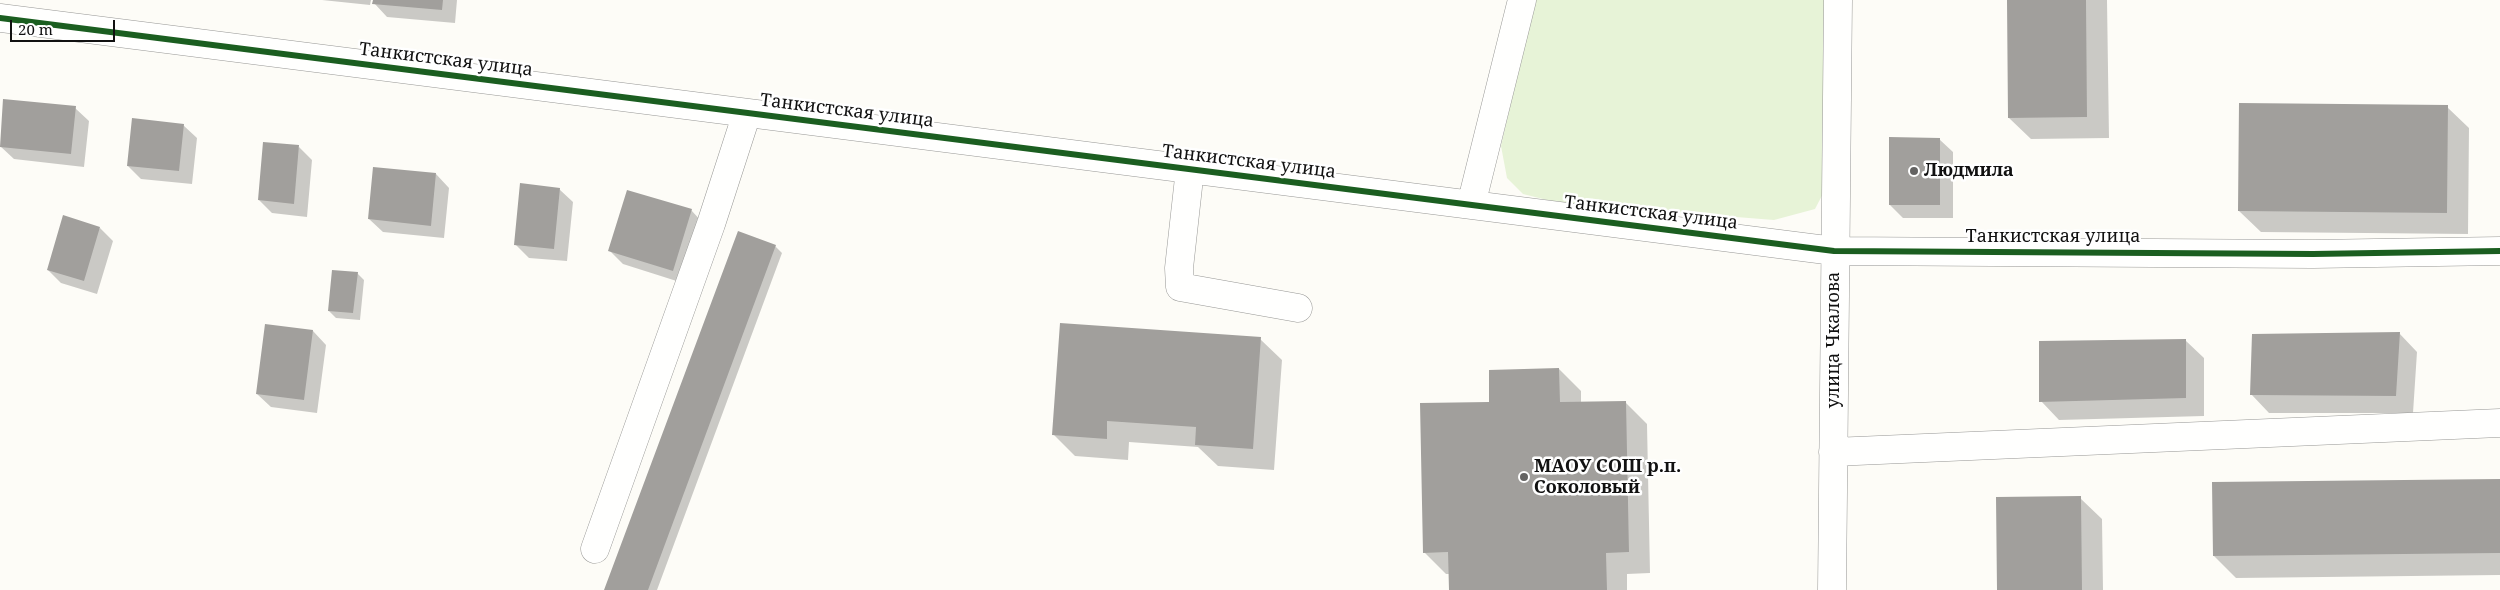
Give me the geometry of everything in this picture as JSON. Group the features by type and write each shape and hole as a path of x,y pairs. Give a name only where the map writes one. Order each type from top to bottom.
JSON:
{"street":[{"path":"1471,205 1522,0"},
{"name":"улица Чкалова","path":"1832,590 1838,0"},
{"name":"Танкистская улица","path":"0,18 1834,251 2303,254 2500,251"},
{"path":"595,549 711,224 748,113"},
{"path":"1190,169 1179,268 1180,287 1298,308"},
{"path":"1833,452 2500,423"}],"green space":[{"path":"1534,0 1826,0 1827,186 1815,209 1774,220 1559,203 1523,194 1507,178 1501,146"}],"building":[{"path":"373,0 443,0 442,10 372,4"},
{"path":"2007,0 2086,0 2087,117 2008,118"},
{"path":"3,99 76,106 71,154 0,147"},
{"path":"2239,103 2448,105 2447,213 2238,211"},
{"path":"132,118 184,124 179,171 127,166"},
{"name":"Людмила","path":"1889,137 1940,138 1940,205 1889,205"},
{"path":"263,142 299,145 294,204 258,200"},
{"path":"373,167 436,173 431,226 368,219"},
{"path":"520,183 560,188 554,249 514,245"},
{"path":"627,190 692,209 673,271 608,251"},
{"path":"63,215 100,227 84,281 47,270"},
{"path":"738,231 776,245 648,590 604,590"},
{"path":"332,270 358,272 353,313 328,311"},
{"path":"1060,323 1261,337 1253,449 1195,445 1196,427 1107,421 1107,439 1052,435"},
{"path":"265,324 313,330 304,400 256,394"},
{"path":"2400,332 2396,396 2250,395 2252,334"},
{"path":"2186,339 2186,398 2039,402 2039,341"},
{"name":"МАОУ СОШ р.п. Соколовый","path":"1559,368 1560,402 1626,401 1629,552 1606,553 1607,590 1449,590 1448,552 1423,553 1420,403 1489,402 1489,370"},
{"path":"2500,479 2500,553 2213,556 2212,482"},
{"path":"2081,496 2082,590 1997,590 1996,497"}],"cycle path":[{"path":"0,18 1834,251 2313,254 2500,251"}],"place":[{"name":"Людмила","path":"1914,171"},
{"name":"МАОУ СОШ р.п. Соколовый","path":"1524,477"}]}
